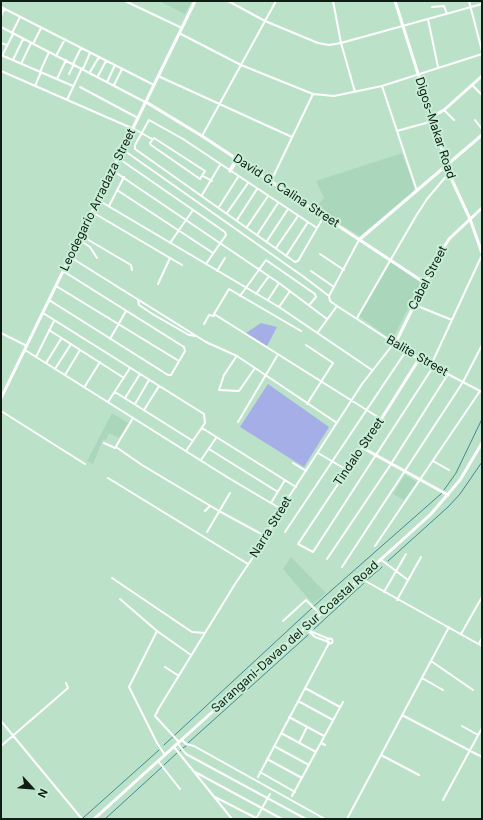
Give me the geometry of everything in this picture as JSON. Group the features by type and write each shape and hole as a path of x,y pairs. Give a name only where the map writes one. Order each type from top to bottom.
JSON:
{"street":[{"path":"125,1 182,28"},
{"name":"Leodegario Arradaza Street","path":"1,398 195,1"},
{"path":"228,1 265,21 323,44 341,43 482,4"},
{"path":"202,136 276,1"},
{"path":"333,1 341,43 355,92"},
{"name":"Digos-Makar Road","path":"395,1 449,173 470,219 482,254"},
{"path":"179,33 241,65 313,94 334,96 382,86 482,52 469,1"},
{"path":"432,7 444,6 447,14"},
{"path":"1,7 154,85"},
{"path":"1,16 4,9"},
{"path":"20,17 2,55 73,86"},
{"path":"428,19 438,67"},
{"path":"1,27 146,102"},
{"path":"21,64 41,28"},
{"path":"13,60 23,39"},
{"path":"56,56 65,39"},
{"path":"1,43 7,45"},
{"path":"69,74 81,48"},
{"path":"35,86 49,52"},
{"path":"67,100 90,52"},
{"path":"90,72 98,57"},
{"path":"57,79 66,60"},
{"path":"98,76 106,60"},
{"path":"107,83 115,65"},
{"path":"114,86 122,69"},
{"path":"1,71 142,132 152,139 155,138 205,171 200,179 151,145 152,139"},
{"path":"158,76 292,137"},
{"path":"397,132 432,119 482,76"},
{"path":"382,86 417,191"},
{"path":"472,86 482,95"},
{"path":"80,87 138,118"},
{"path":"270,181 313,94"},
{"name":"David G. Calina Street","path":"146,102 202,136 425,283"},
{"path":"444,110 454,120"},
{"path":"317,228 257,190 183,139 149,120 135,145 136,148 295,262 298,261 324,216"},
{"path":"475,120 482,129"},
{"path":"329,296 360,239 482,135"},
{"path":"122,149 329,296 330,301 337,306 318,332"},
{"path":"118,158 225,232 226,235 205,264"},
{"path":"230,172 237,160"},
{"path":"202,195 212,181 220,165"},
{"path":"112,170 280,283 327,318"},
{"path":"357,318 390,259 427,199 449,173"},
{"path":"202,176 212,181"},
{"path":"109,207 124,177"},
{"path":"218,207 238,177"},
{"path":"227,213 248,183"},
{"path":"117,190 213,252"},
{"path":"237,220 257,190"},
{"path":"247,227 268,196"},
{"path":"97,200 268,301 318,332 372,370"},
{"path":"257,235 278,203"},
{"name":"Cabel Street","path":"394,344 449,239 482,208"},
{"path":"267,241 288,209"},
{"path":"170,243 193,210"},
{"path":"92,212 182,265"},
{"path":"276,248 298,216"},
{"path":"286,256 308,222"},
{"path":"80,235 131,264 132,270"},
{"path":"78,240 90,247 97,258"},
{"path":"320,254 344,270"},
{"path":"376,455 432,366 482,254"},
{"path":"70,257 216,348 237,356 337,423"},
{"path":"158,284 170,258"},
{"path":"217,271 226,258"},
{"path":"240,296 264,261 267,260 305,286 316,296 310,304"},
{"path":"311,271 334,288"},
{"path":"49,300 169,375 186,349 63,272"},
{"path":"256,294 269,276"},
{"path":"268,301 280,283"},
{"path":"56,286 179,361"},
{"path":"214,316 228,290 301,331"},
{"path":"279,308 290,291"},
{"path":"138,300 139,305 154,315 193,336 197,336"},
{"path":"414,305 453,320"},
{"path":"144,308 148,306"},
{"name":"Balite Street","path":"337,306 394,344 432,366 481,391"},
{"path":"110,339 126,311"},
{"path":"43,313 204,414 206,420 186,451"},
{"path":"154,315 163,314"},
{"path":"204,324 209,315 214,316 382,419"},
{"path":"36,357 54,321"},
{"path":"49,330 124,378"},
{"path":"1,333 26,346"},
{"path":"46,363 62,338"},
{"path":"56,370 70,344"},
{"name":"Narra Street","path":"179,742 155,716 205,632 262,544 281,509 372,370 394,344"},
{"path":"306,345 333,362 307,404"},
{"path":"342,568 406,472 463,382 482,345"},
{"path":"25,350 56,370 85,386 132,418 281,509"},
{"path":"65,375 80,350"},
{"path":"285,532 406,351"},
{"path":"238,422 277,355"},
{"path":"237,356 224,375 219,390 239,391 255,368"},
{"name":"Tindalo Street","path":"376,455 313,552 298,544 363,448 420,359"},
{"path":"85,386 100,362"},
{"path":"108,402 130,368"},
{"path":"125,398 140,374"},
{"path":"327,559 391,464 448,374"},
{"path":"134,404 150,380"},
{"path":"144,410 159,386"},
{"path":"376,546 481,391"},
{"path":"115,392 193,441"},
{"path":"1,411 84,464"},
{"path":"116,447 132,418"},
{"path":"202,428 296,487"},
{"path":"201,460 216,438"},
{"path":"104,443 113,448 116,447 142,465 210,506 265,536"},
{"name":"Sarangani-Davao del Sur Coastal Road","path":"94,819 380,559 432,514 448,496 470,465 482,443"},
{"path":"363,448 448,496"},
{"path":"209,449 278,492"},
{"path":"318,453 347,470"},
{"path":"433,461 449,470"},
{"path":"293,464 306,471"},
{"path":"108,478 248,564"},
{"path":"271,503 285,480"},
{"path":"207,532 230,493"},
{"path":"206,511 210,506"},
{"path":"384,592 397,572 406,554"},
{"path":"397,600 421,557"},
{"path":"380,559 408,580"},
{"path":"112,578 193,633 205,632"},
{"path":"360,578 397,600 482,646"},
{"path":"461,634 482,597"},
{"path":"120,600 157,631 191,655"},
{"path":"283,621 305,601 314,606 320,614"},
{"path":"347,819 449,627"},
{"path":"305,628 316,637 329,643"},
{"path":"157,631 130,687 156,742 165,755"},
{"path":"258,777 331,638 309,631"},
{"path":"479,644 482,638"},
{"path":"431,661 472,690"},
{"path":"165,667 179,676"},
{"path":"422,678 443,690"},
{"path":"1,746 68,688 66,683"},
{"path":"305,688 340,707"},
{"path":"298,701 333,720"},
{"path":"292,796 343,702"},
{"path":"402,715 482,757"},
{"path":"289,717 324,736"},
{"path":"1,721 82,819"},
{"path":"462,726 478,735"},
{"path":"299,743 307,727"},
{"path":"443,800 482,728"},
{"path":"280,733 316,752"},
{"path":"179,742 186,754 306,819"},
{"path":"179,742 194,746 325,819"},
{"path":"321,743 325,745"},
{"path":"274,746 309,765"},
{"path":"174,747 232,819"},
{"path":"182,757 186,754"},
{"path":"381,755 419,775"},
{"path":"267,759 302,778"},
{"path":"158,761 180,789"},
{"path":"195,772 282,819"},
{"path":"260,772 295,792"},
{"path":"214,796 257,819 270,794"}],"shaded area":[{"path":"159,1 192,1 185,14"},
{"path":"402,153 414,187 413,192 360,236 314,209 324,198 316,181"},
{"path":"390,262 421,283 392,340 359,316"},
{"path":"261,323 277,327 267,346 246,333"},
{"path":"268,384 329,427 304,467 240,427"},
{"path":"112,413 128,423 119,438 109,433 106,440 103,439 93,464 87,461"},
{"path":"405,475 417,482 404,500 393,494"},
{"path":"291,557 326,593 313,604 283,569"}],"waterway":[{"path":"444,490 456,473 482,419"},
{"path":"388,561 448,507 460,494 482,462"},
{"path":"164,745 325,596 442,493"},
{"path":"367,580 382,567"},
{"path":"314,629 364,583"},
{"path":"188,743 308,635"},
{"path":"83,818 159,750"},
{"path":"164,765 177,753"},
{"path":"105,819 162,767"}]}
